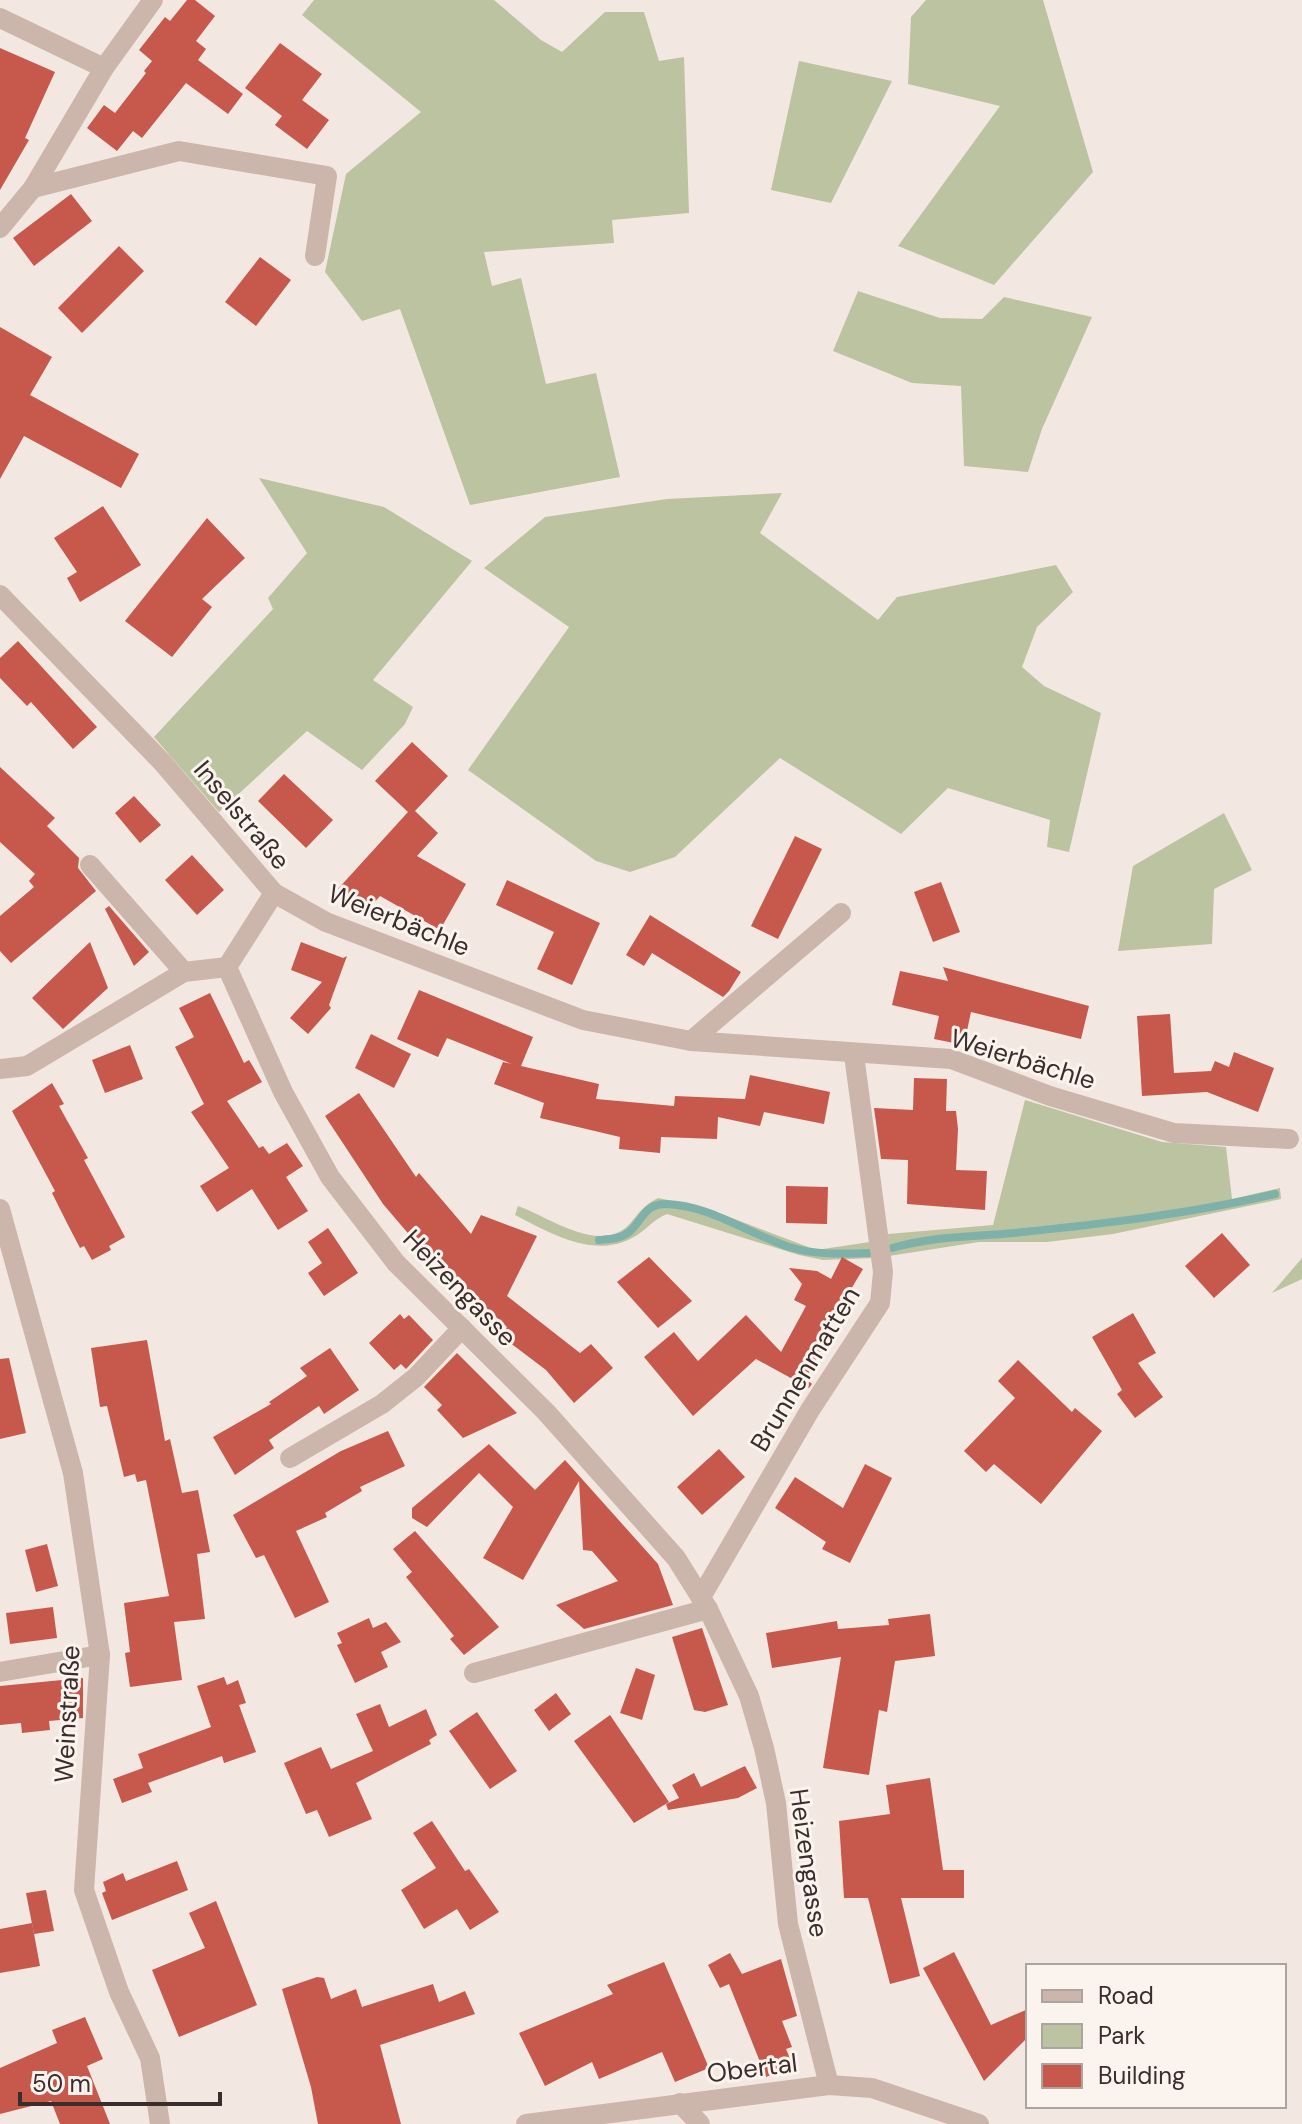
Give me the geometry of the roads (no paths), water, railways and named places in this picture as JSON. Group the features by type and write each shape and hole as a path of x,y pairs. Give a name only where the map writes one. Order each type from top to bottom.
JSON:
{"street":[{"path":"0,228 33,188 104,68 153,0"},
{"path":"0,18 104,68"},
{"path":"33,188 179,151 327,176 315,256"},
{"name":"Inselstraße","path":"0,595 163,763 274,893 227,967"},
{"path":"90,865 184,972"},
{"name":"Weierbächle","path":"274,893 326,922 583,1020 691,1041 854,1055 951,1059 1050,1096 1174,1133 1289,1139"},
{"path":"691,1041 841,913"},
{"path":"0,1069 27,1066 184,972 227,967"},
{"name":"Heizengasse","path":"227,967 283,1092 330,1177 396,1263 546,1412 676,1558 705,1603 744,1681 764,1748 776,1803 788,1924 829,2085"},
{"name":"Brunnenmatten","path":"705,1603 810,1410 880,1303 883,1272 854,1055"},
{"name":"Weinstraße","path":"0,1209 73,1473 100,1655 84,1890 119,1992 150,2058 160,2124"},
{"path":"290,1458 382,1404 416,1377 462,1328"},
{"path":"474,1673 705,1603"},
{"path":"0,1672 100,1655"},
{"name":"Obertal","path":"526,2124 829,2085 872,2088 979,2124"},
{"path":"680,2103 700,2124"}],"waterway":[{"path":"892,1248 937,1239 1145,1218 1275,1194"},
{"path":"599,1240 626,1234 648,1210 666,1204 698,1209 799,1250 869,1253"}]}
